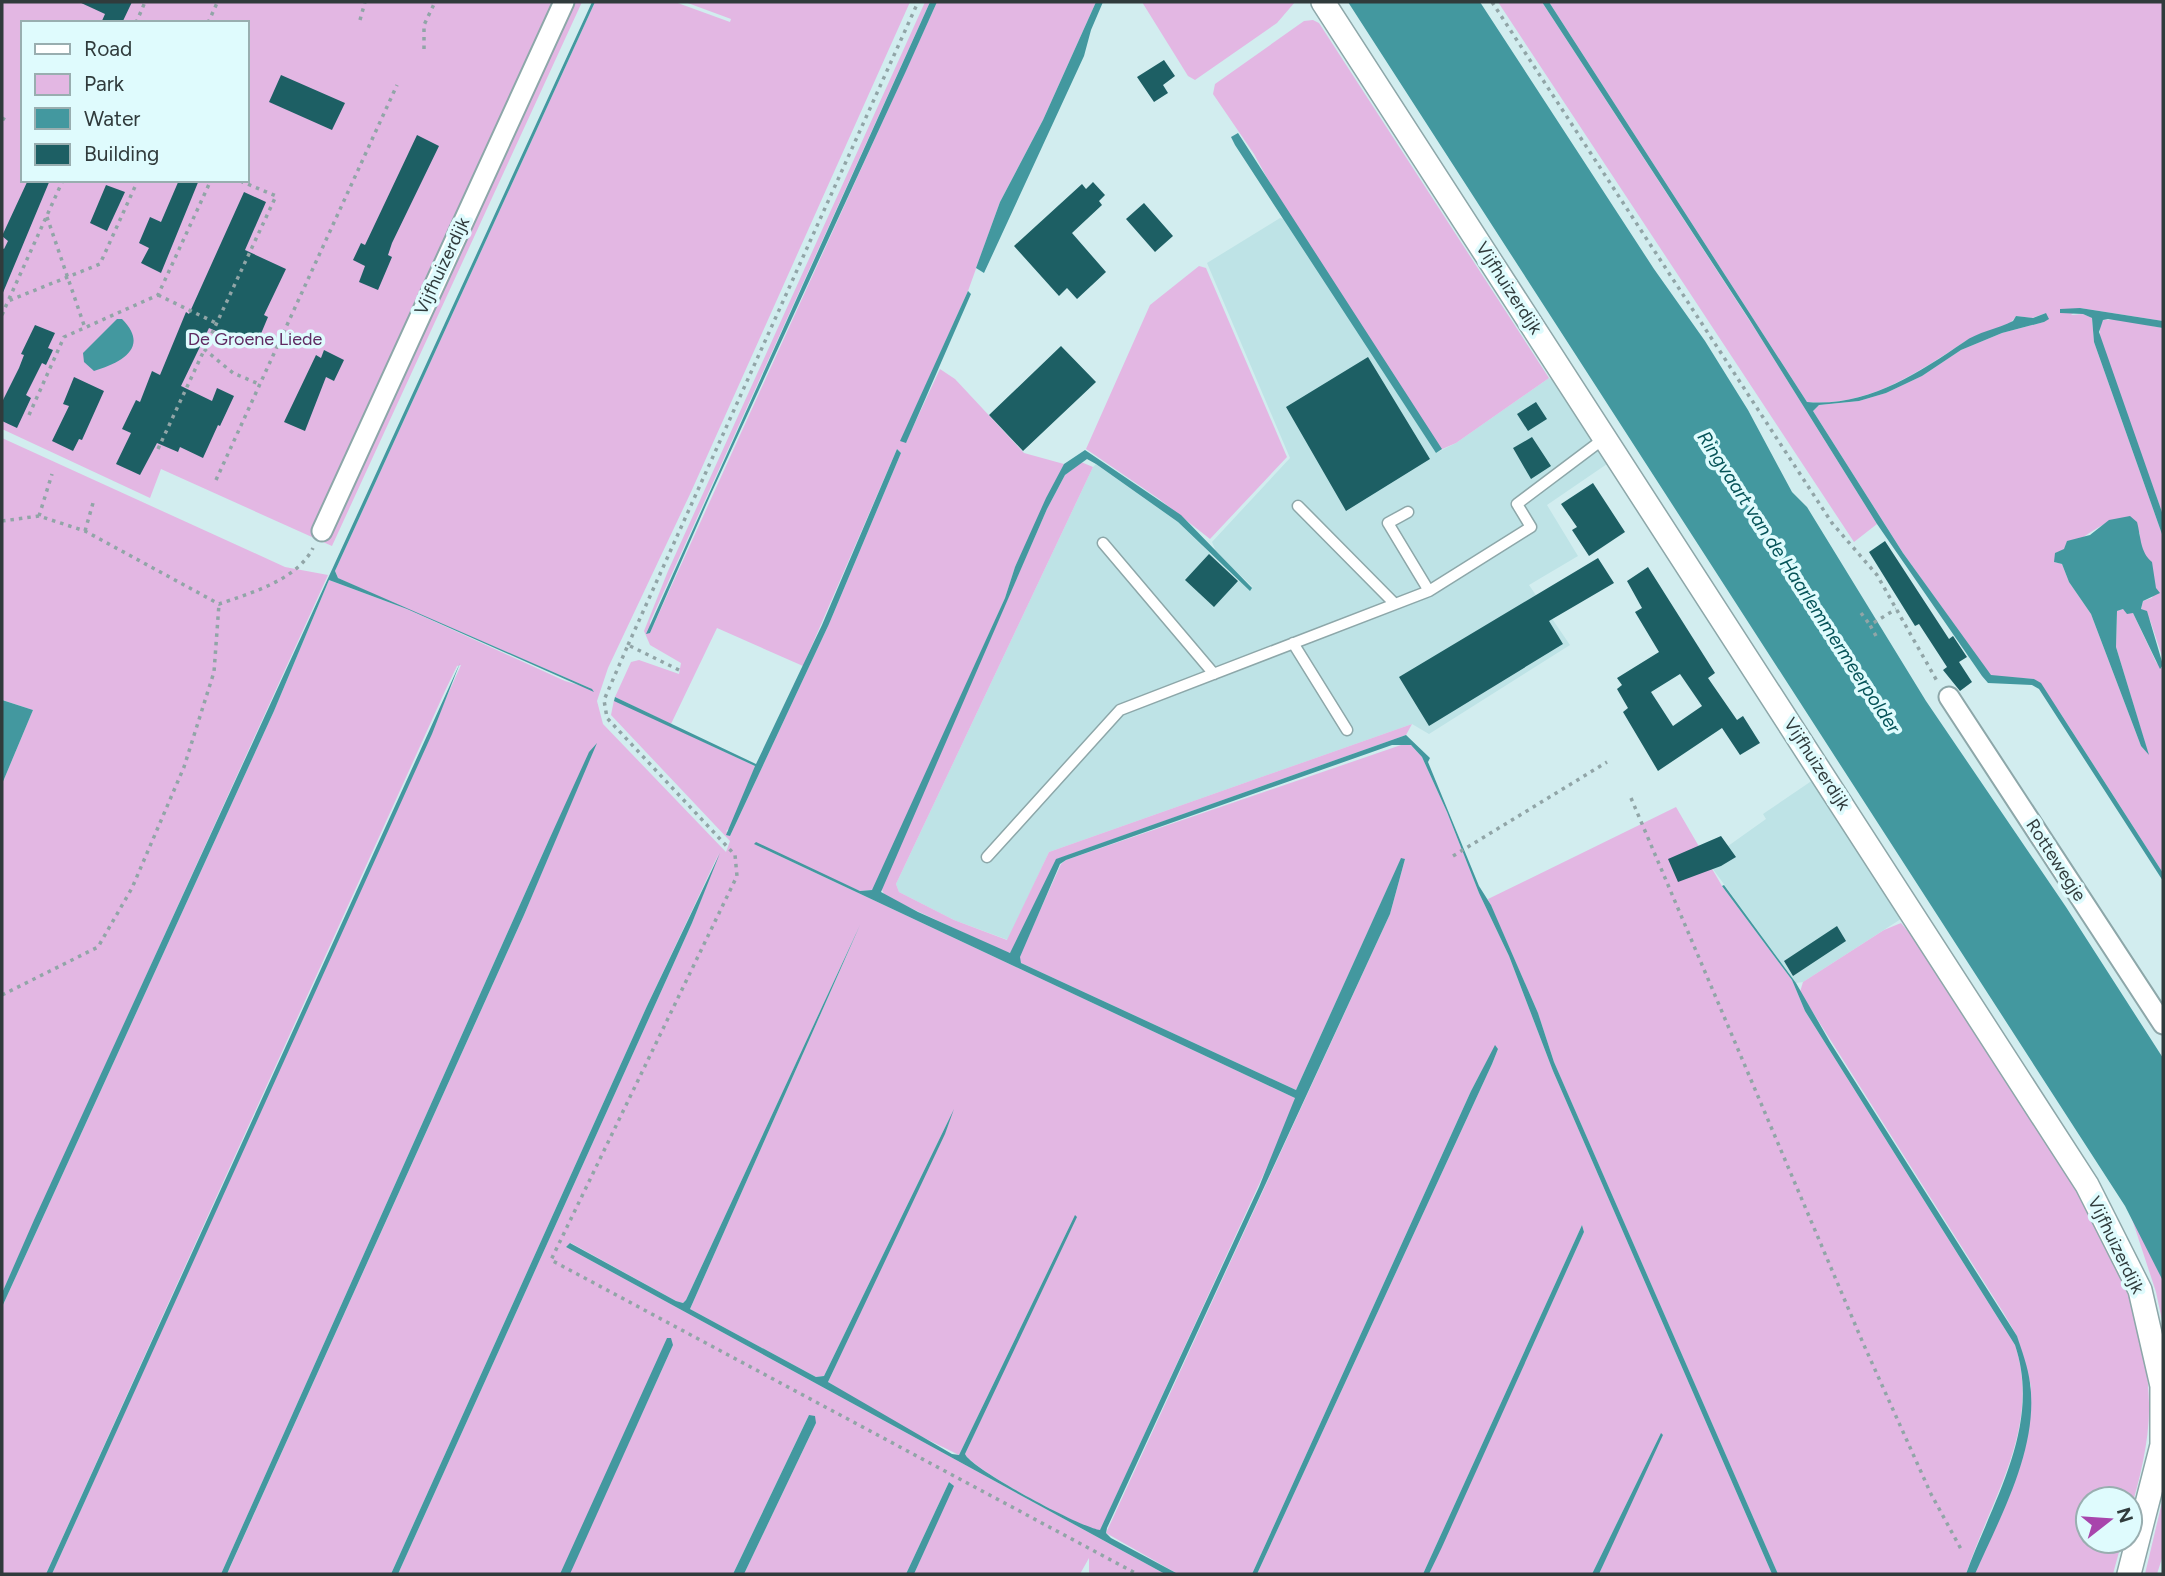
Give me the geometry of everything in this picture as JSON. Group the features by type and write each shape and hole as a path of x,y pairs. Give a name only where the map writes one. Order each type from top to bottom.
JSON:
{"street":[{"name":"Vijfhuizerdijk","path":"322,531 564,2"},
{"name":"Vijfhuizerdijk","path":"1322,2 1606,437 2087,1185 2140,1290 2162,1386 2162,1445 2129,1574"},
{"name":"Rottewegje","path":"1949,697 2163,1024"}],"lane":[{"path":"987,858 1120,710 1429,591 1531,527 1517,504 1606,437"},
{"path":"1298,506 1395,604"},
{"path":"1408,512 1388,523 1429,591"},
{"path":"1103,543 1214,674"},
{"path":"1293,643 1348,730"}],"path":[{"path":"137,21 145,2"},
{"path":"360,20 365,2"},
{"path":"424,49 424,25 435,2"},
{"path":"918,2 604,700 603,710 607,718 735,855 737,876 551,1260 1137,1574"},
{"path":"1492,2 1832,523 1877,575 1932,674 1949,697"},
{"path":"209,21 217,3"},
{"path":"216,480 397,85"},
{"path":"2,315 62,182"},
{"path":"8,301 100,264 137,182"},
{"path":"29,415 64,337 159,295 210,182"},
{"path":"158,449 276,196 243,182"},
{"path":"47,216 85,328"},
{"path":"159,295 216,323"},
{"path":"204,349 224,366 259,384"},
{"path":"39,516 52,474"},
{"path":"85,531 93,503"},
{"path":"2,521 39,516 85,531 219,604 264,588 307,559 322,531"},
{"path":"2,995 98,947 132,888 184,767 214,672 219,604"},
{"path":"1870,625 1896,608"},
{"path":"1861,613 1876,636"},
{"path":"628,645 679,670"},
{"path":"1452,856 1607,762"},
{"path":"1630,798 1864,1343 1931,1494 1961,1549"}],"shaded area":[{"path":"1280,218 1284,219 1295,234 1436,453 1456,443 1549,378 1552,380 1607,464 1547,505 1578,556 1529,585 1570,645 1429,734 1412,724 1049,852 1008,940 954,920 899,892 896,884 1096,464 1178,522 1238,581 1253,587 1217,554 1212,542 1290,458 1207,263"},
{"path":"1813,780 1904,917 1803,982 1796,983 1707,861 1766,819 1763,814"}],"green space":[{"name":"De Groene Liede","path":"2,2 582,2 332,546 161,469 150,498 2,429"},
{"path":"595,2 675,2 730,22 731,19 685,2 910,2 691,492 608,668 597,701 603,724 726,852 730,841 611,715 614,700 755,766 732,826 726,831 730,836 829,624 901,453 897,449 803,666 717,628 671,724 615,697 631,662 639,660 679,674 681,663 650,645 644,631 668,571 925,2 930,2 650,622 650,633 937,2 1096,2 1043,120 1000,202 968,291 901,440 906,442 940,369 955,379 1024,453 1064,464 1015,567 1005,598 872,890 860,891 754,844 1295,1098 1289,1119 1100,1531 1028,1497 986,1472 965,1454 1075,1215 959,1455 896,1424 828,1382 954,1109 824,1376 816,1377 690,1309 860,925 686,1300 683,1303 676,1301 571,1243 566,1247 1165,1574 1089,1574 1089,1558 1080,1574 914,1574 953,1486 949,1482 906,1574 744,1574 816,1423 809,1415 733,1574 569,1574 673,1345 561,1574 398,1574 692,923 719,853 647,1006 391,1574 227,1574 524,915 596,743 548,842 221,1574 52,1574 461,665 457,666 445,691 46,1574 2,1574 2,1307 274,711 329,580 407,609 565,681 592,689 338,578 335,571"},
{"path":"1142,2 1295,2 1277,23 1195,80 1188,76"},
{"path":"1498,2 1542,2 1757,332 1877,524 1854,542"},
{"path":"1549,2 2163,2 2163,321 2080,308 2071,315 2083,314 2092,318 2094,342 2163,537 2163,659 2150,620 2141,610 2143,601 2152,598 2156,588 2139,541 2140,533 2123,521 2114,520 2086,535 2054,562 2062,564 2069,582 2091,614 2141,746 2148,753 2116,647 2117,611 2123,609 2133,613 2156,662 2161,668 2163,665 2163,873 2059,711 2034,679 1991,676 1903,553 1813,411 1819,405 1859,401 1886,393 1922,376 1961,350 2002,333 2044,322 2046,313 2032,318 2016,316 2006,326 1970,339 1891,386 1851,399 1807,402"},
{"path":"1313,20 1319,23 1549,378 1456,443 1440,450 1279,200 1254,154 1213,94 1215,84 1304,21"},
{"path":"1199,266 1206,268 1287,457 1210,539 1159,499 1086,449 1150,305"},
{"path":"2117,319 2163,328 2163,515 2100,341 2100,325 2103,320"},
{"path":"2,438 285,567 328,575 2,1293 2,784 33,710 2,700"},
{"path":"1081,462 1093,467 896,884 899,892 954,920 1007,940 1049,852 1412,724 1406,735 1057,859 1013,952 1007,953 885,896 881,888 1047,509 1065,475"},
{"path":"1404,744 1411,745 1422,757 1447,812 1479,893 1509,956 1553,1071 1772,1574 1599,1574 1661,1433 1592,1574 1429,1574 1584,1232 1582,1225 1423,1574 1257,1574 1492,1064 1498,1049 1495,1046 1471,1091 1252,1574 1178,1574 1106,1533 1390,914 1405,859 1401,859 1296,1090 1021,963 1019,957 1061,864 1066,860"},
{"path":"1676,807 1722,886 1792,980 1805,1011 2015,1345 2022,1375 2018,1433 2000,1490 1966,1574 1778,1574 1554,1062 1538,1013 1488,899"},
{"path":"1901,923 1921,947 2069,1176 2090,1211 2124,1284 2137,1322 2146,1362 2149,1417 2144,1458 2137,1485 2074,1485 2074,1555 2118,1555 2113,1574 1975,1574 2013,1481 2031,1386 2017,1336 1800,992 1803,982 1884,930"},
{"path":"2130,1213 2163,1281 2163,1325 2156,1292"},
{"path":"2163,1498 2163,1555 2157,1574 2145,1574"}],"water":[{"path":"592,2 595,2 335,571 338,578 594,692 407,609 329,580 274,711 2,1307 2,1293 34,1220"},
{"path":"930,2 937,2 710,496 650,633 646,634"},
{"path":"1096,2 1103,2 1084,56 984,273 976,268 1000,202 1043,120"},
{"name":"Ringvaart van de Haarlemmermeerpolder","path":"1348,2 1480,2 1654,269 1705,341 1748,410 1792,492 1807,507 1926,701 2066,907 2163,1058 2163,1281 2125,1206"},
{"path":"1542,2 1549,2 1807,402 1829,402 1871,394 1928,366 1969,339 2013,321 2016,316 2033,318 2046,313 2049,319 2044,322 2002,333 1961,350 1922,376 1886,393 1859,401 1819,405 1813,411 1903,553 1991,675 2034,679 2041,683 2163,873 2163,881 2039,689 2032,685 1988,683 1982,676 1877,524 1749,319"},
{"path":"1238,133 1442,449 1436,453 1235,145 1231,137"},
{"path":"968,291 971,294 906,443 900,441"},
{"path":"2080,308 2163,321 2163,328 2108,319 2103,320 2099,332 2163,515 2163,537 2094,342 2092,318 2083,314 2060,313 2060,309"},
{"path":"117,319 122,319 130,329 133,346 123,358 94,371 84,362 83,353"},
{"path":"897,449 901,453 829,624 730,836 726,835 755,766 614,701 615,697 756,764 822,625"},
{"path":"1085,450 1181,515 1252,588 1250,591 1178,522 1096,464 1087,459 1065,475 1047,509 881,892 918,912 1010,953 1056,859 1406,735 1430,758 1428,762 1479,886 1491,905 1538,1013 1554,1062 1778,1574 1772,1574 1553,1071 1509,956 1479,893 1447,812 1422,757 1411,745 1392,745 1066,860 1060,864 1020,957 1021,963 1296,1090 1401,858 1405,859 1390,914 1107,1528 1106,1533 1111,1538 1178,1574 1165,1574 566,1247 570,1243 676,1301 683,1303 686,1300 860,925 690,1309 816,1377 824,1376 954,1109 945,1134 828,1382 952,1454 959,1455 1075,1215 1077,1217 965,1454 986,1472 1028,1497 1100,1530 1259,1187 1295,1098 754,844 756,842 860,891 872,890 1005,598 1015,567 1046,498 1064,464"},
{"path":"2130,516 2137,522 2143,549 2152,562 2156,588 2160,593 2143,601 2141,609 2147,611 2163,665 2160,669 2133,613 2127,614 2123,609 2117,611 2116,647 2149,755 2141,746 2091,614 2069,582 2062,564 2054,562 2055,553 2064,549 2067,541 2090,535 2109,520"},
{"path":"460,663 432,734 52,1574 46,1574"},
{"path":"2,700 33,710 2,784"},
{"path":"597,743 524,915 227,1574 221,1574 548,842 589,752"},
{"path":"720,853 692,923 398,1574 391,1574 647,1006"},
{"path":"1724,885 1796,983 1830,1042 2017,1336 2030,1383 2029,1432 2006,1506 1975,1574 1966,1574 2011,1462 2018,1433 2023,1404 2022,1375 2015,1345 1805,1011 1792,980 1722,886"},
{"path":"1495,1045 1498,1049 1492,1064 1257,1574 1252,1574 1471,1091"},
{"path":"1582,1225 1584,1232 1442,1547 1429,1574 1423,1574"},
{"path":"667,1338 671,1338 673,1345 570,1574 560,1574"},
{"path":"809,1415 815,1416 816,1423 744,1574 733,1574"},
{"path":"1661,1433 1663,1435 1599,1574 1592,1574"},
{"path":"949,1482 954,1486 914,1574 906,1574"}],"building":[{"path":"79,2 132,2 123,21 102,21 105,14"},
{"path":"1164,60 1175,76 1163,85 1168,93 1154,102 1137,77"},
{"path":"281,75 345,103 332,130 269,102"},
{"path":"417,135 439,146 392,243 388,255 392,257 378,290 359,282 365,266 353,260 361,243 365,245"},
{"path":"27,182 49,182 2,295 2,248 4,249 8,241 2,236"},
{"path":"178,182 198,182 161,273 141,263 149,248 139,243 150,217 161,222"},
{"path":"1093,182 1105,195 1099,201 1102,205 1072,233 1106,272 1077,299 1067,288 1059,296 1014,246 1082,184 1086,189"},
{"path":"106,185 125,192 107,231 90,223"},
{"path":"244,192 266,202 245,250 286,269 264,315 268,317 255,348 209,328 181,386 212,401 217,388 234,396 203,458 180,447 178,452 157,443 140,475 116,464 131,433 122,429 136,400 140,402 152,371 160,375 186,312 189,314"},
{"path":"1144,203 1173,236 1155,252 1126,219"},
{"path":"35,325 55,333 48,348 53,350 46,365 42,363 26,395 31,398 17,428 2,421 2,402 19,368 24,355 21,354"},
{"path":"1061,346 1096,382 1023,451 989,415"},
{"path":"324,350 344,360 334,381 326,377 305,431 284,422 316,355 321,358"},
{"path":"1368,357 1430,459 1346,511 1286,407"},
{"path":"74,377 104,391 82,440 79,439 73,451 52,441 69,406 63,404"},
{"path":"1536,402 1547,419 1528,431 1517,414"},
{"path":"1532,437 1551,466 1531,479 1513,448"},
{"path":"1593,483 1625,532 1589,556 1572,530 1577,527 1561,504"},
{"path":"1885,541 1949,639 1953,636 1967,657 1959,662 1972,682 1960,691 1943,670 1947,667 1919,624 1915,626 1869,552"},
{"path":"1209,554 1238,581 1214,607 1185,580"},
{"path":"1598,558 1614,583 1549,621 1563,644 1429,726 1399,677"},
{"path":"1648,567 1715,673 1708,678 1737,720 1743,716 1760,743 1740,755 1722,728 1658,771 1623,712 1628,708 1617,689 1622,685 1617,678 1659,652 1635,612 1642,608 1627,581","holes":["1680,674 1702,706 1673,726 1651,692"]},
{"path":"1721,836 1736,857 1721,866 1678,882 1668,859"},
{"path":"1837,926 1846,941 1793,976 1784,961"}]}
